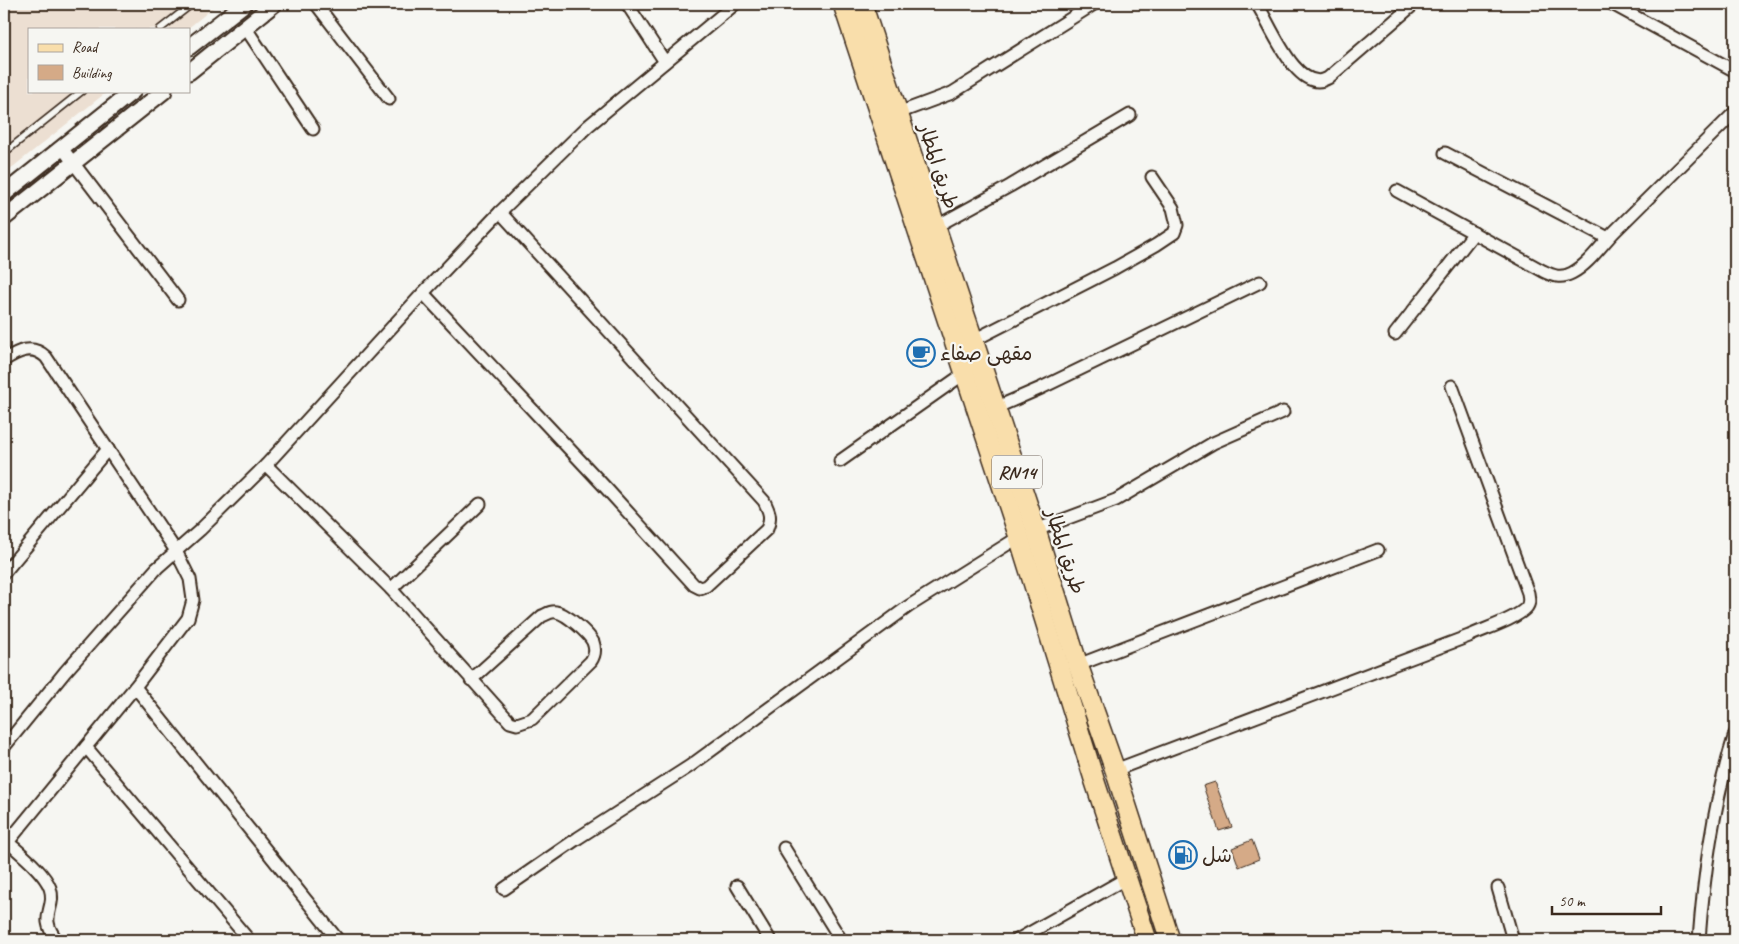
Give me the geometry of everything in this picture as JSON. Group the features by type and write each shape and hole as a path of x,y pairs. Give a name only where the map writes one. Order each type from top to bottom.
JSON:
{"main road":[{"name":"طريق المطار","path":"843,4 1019,538 1147,940"},
{"name":"طريق المطار","path":"862,4 1170,940"}],"street":[{"path":"190,46 244,4"},
{"path":"190,71 274,4"},
{"path":"316,4 388,99"},
{"path":"627,4 665,62"},
{"path":"4,747 65,672 157,568 200,530 266,465 423,293 500,212 588,126 735,4"},
{"path":"898,113 952,93 1094,4"},
{"path":"1257,4 1274,38 1302,74 1309,80 1316,82 1328,78 1414,4"},
{"path":"1612,4 1735,71"},
{"path":"245,27 313,129"},
{"path":"4,194 132,92"},
{"path":"4,218 163,92"},
{"path":"1397,190 1553,276 1562,277 1586,263 1608,238 1735,112"},
{"path":"935,227 1010,186 1130,115"},
{"path":"62,148 178,300"},
{"path":"1445,153 1608,238"},
{"path":"972,341 1115,268 1174,233 1177,225 1173,208 1152,178"},
{"path":"423,293 694,585 700,588 706,586 767,529 770,521 770,512 764,501 500,212"},
{"path":"1395,334 1474,233"},
{"path":"995,408 1041,388 1260,282"},
{"path":"4,360 19,351 30,350 46,357 176,550 190,579 193,600 188,618 6,844 46,881 50,893 48,928 57,940"},
{"path":"840,461 965,373"},
{"path":"1115,770 1469,636 1517,615 1527,607 1529,600 1526,586 1452,386"},
{"path":"1036,530 1089,512 1116,500 1213,443 1284,412"},
{"path":"4,573 108,449"},
{"path":"266,465 391,590 471,680 505,718 516,724 532,719 591,661 595,655 592,640 567,616 554,611 542,616 471,680"},
{"path":"391,590 480,504"},
{"path":"504,889 578,838 690,766 909,606 1019,538"},
{"path":"1078,665 1378,550"},
{"path":"135,686 338,940"},
{"path":"1699,940 1703,885 1714,815 1726,762 1735,734"},
{"path":"86,747 249,940"},
{"path":"784,848 841,940"},
{"path":"1016,940 1127,878"},
{"path":"737,886 770,940"},
{"path":"1498,888 1512,940"}],"lane":[{"path":"161,28 192,4"},
{"path":"4,153 81,92"}],"shaded area":[{"path":"4,4 218,4 188,28 28,28 28,92 107,92 4,174"}],"building":[{"path":"1215,782 1232,827 1219,831 1203,786"},
{"path":"1252,840 1259,859 1239,867 1232,848"}],"place":[{"name":"مقهى صفاء","path":"921,353"},
{"name":"شل","path":"1183,855"}]}
